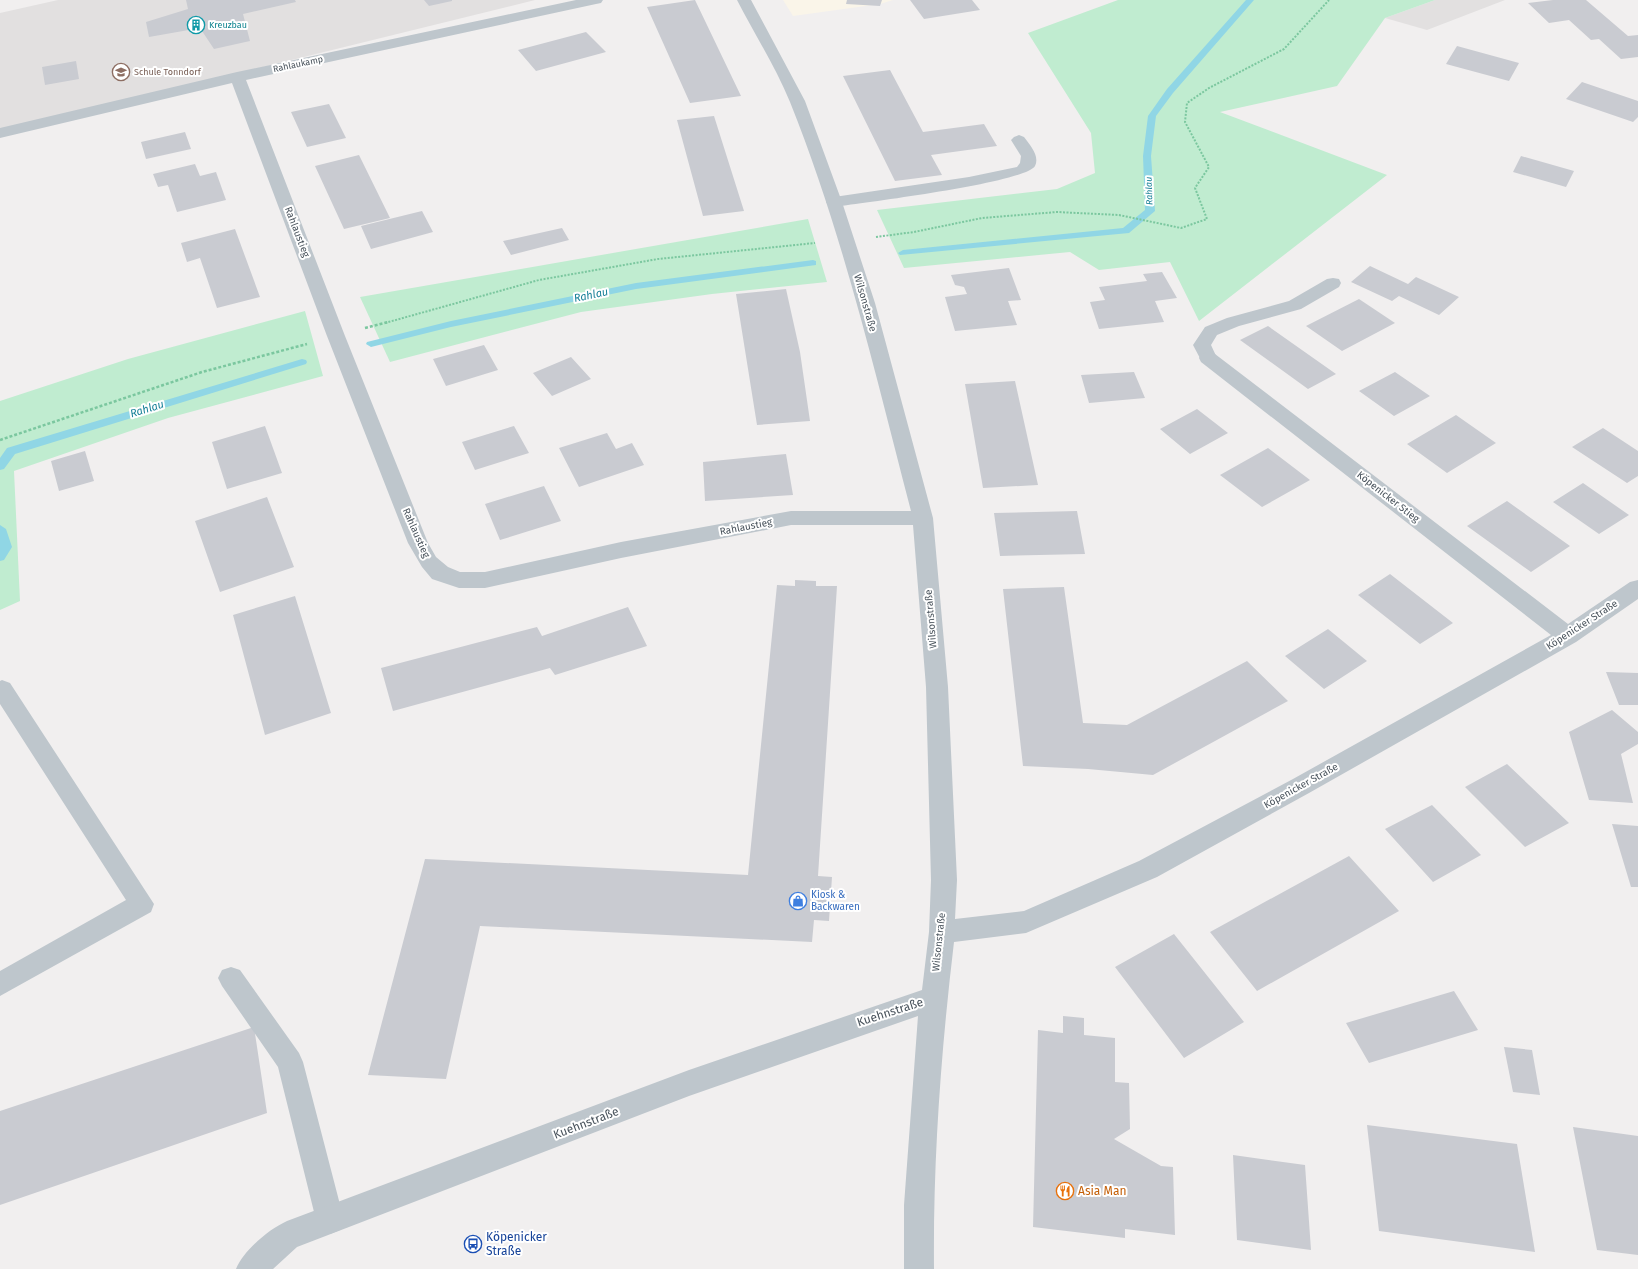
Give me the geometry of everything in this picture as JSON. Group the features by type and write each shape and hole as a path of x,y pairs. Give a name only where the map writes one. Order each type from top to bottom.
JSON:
{"street":[{"name":"Rahlaukamp","path":"0,133 237,77 596,0"},
{"name":"Wilsonstraße","path":"744,0 797,100 834,202 866,303 923,518 937,687 944,880 942,932 933,999 919,1206 919,1269"},
{"name":"Rahlaustieg","path":"237,77 336,336 418,543 429,562 440,573 459,580 485,580 621,550 791,518 923,518"},
{"name":"Köpenicker Stieg","path":"1208,358 1568,636"},
{"name":"Köpenicker Straße","path":"942,932 1026,922 1148,869 1301,786 1568,636 1638,588"},
{"name":"Kuehnstraße","path":"251,1269 287,1236 763,1056 869,1019 933,999"}],"lane":[{"path":"834,202 969,182 1022,170 1028,165 1029,156 1019,140"},
{"path":"1208,358 1202,345 1211,331 1233,322 1295,305 1333,283"},
{"path":"0,984 142,904 2,689"},
{"path":"231,978 290,1062 330,1220"}],"path":[{"path":"0,440 202,372 539,280 658,259 914,232 982,218 1057,212 1119,215 1181,228 1207,219 1195,188 1209,167 1185,122 1187,103 1209,88 1284,49 1329,0"}],"shaded area":[{"name":"Schule Tonndorf","path":"58,0 535,0 0,132 0,13"},
{"path":"783,0 893,0 880,4 793,16"},
{"path":"1435,0 1505,0 1427,30 1385,18"}],"green space":[{"path":"1118,0 1435,0 1385,18 1337,86 1220,112 1387,175 1199,321 1170,262 1099,270 1070,252 904,268 877,210 1057,189 1095,173 1091,133 1028,33"},
{"path":"808,219 827,282 712,294 581,312 390,362 360,297"},
{"path":"305,311 323,376 168,418 14,471 20,601 0,610 0,401 128,359"}],"building":[{"name":"Kreuzbau","path":"186,0 295,0 296,2 243,14 250,41 214,49 200,28 149,37 146,22 188,9"},
{"path":"424,0 452,0 452,1 429,6"},
{"path":"695,0 741,96 690,103 647,7"},
{"path":"847,0 882,0 880,6 846,4"},
{"path":"910,0 972,0 980,10 924,19"},
{"path":"1553,0 1586,0 1628,36 1638,35 1638,57 1621,59 1599,39 1591,40 1569,20 1549,23 1528,3"},
{"path":"586,32 606,52 536,71 518,50"},
{"path":"1457,46 1519,63 1509,81 1446,64"},
{"path":"76,61 79,79 45,85 42,67"},
{"path":"890,70 923,132 984,124 997,146 931,155 942,175 895,181 843,76"},
{"path":"1582,82 1638,101 1638,117 1633,122 1566,99"},
{"path":"329,104 346,138 307,147 291,112"},
{"path":"714,116 744,211 703,216 677,120"},
{"path":"185,132 191,149 146,159 141,142"},
{"path":"359,155 390,218 344,229 315,166"},
{"path":"1521,156 1574,171 1566,187 1513,172"},
{"path":"195,164 200,176 216,172 226,200 177,212 168,185 158,187 153,174"},
{"path":"422,211 433,232 371,249 361,226"},
{"path":"562,228 569,240 511,255 503,241"},
{"path":"235,229 260,297 217,308 200,258 187,262 181,243"},
{"path":"1370,266 1408,284 1416,277 1459,297 1439,315 1399,296 1392,301 1351,282"},
{"path":"1009,268 1021,300 1008,301 1017,325 955,331 945,297 967,294 964,287 955,285 951,275"},
{"path":"1162,272 1177,298 1155,301 1164,322 1099,329 1090,302 1105,300 1099,287 1147,281 1143,274"},
{"path":"786,289 800,352 810,421 757,425 736,294"},
{"path":"1359,299 1395,323 1342,351 1306,326"},
{"path":"1268,326 1336,374 1308,389 1240,340"},
{"path":"484,345 498,370 446,386 433,359"},
{"path":"571,357 591,379 552,396 533,373"},
{"path":"1134,372 1145,398 1089,403 1081,375"},
{"path":"1395,372 1430,396 1394,416 1359,391"},
{"path":"1015,381 1038,485 983,488 965,384"},
{"path":"1197,409 1228,433 1190,454 1160,429"},
{"path":"1456,415 1496,443 1447,473 1407,444"},
{"path":"265,426 282,473 227,489 212,442"},
{"path":"514,426 529,453 475,470 462,442"},
{"path":"1603,428 1638,451 1638,476 1627,483 1572,447"},
{"path":"607,433 616,449 632,443 644,465 579,487 559,448"},
{"path":"1268,448 1310,480 1262,507 1220,475"},
{"path":"85,451 94,481 59,491 51,461"},
{"path":"786,454 793,495 705,501 703,462"},
{"path":"1583,483 1629,515 1599,534 1553,502"},
{"path":"544,486 561,521 500,540 485,504"},
{"path":"267,497 294,567 220,592 195,521"},
{"path":"1507,501 1570,546 1531,572 1467,526"},
{"path":"1077,511 1085,554 1000,556 994,513"},
{"path":"1390,574 1453,623 1420,644 1358,595"},
{"path":"795,580 816,581 816,586 837,586 818,876 832,877 829,921 814,920 812,942 480,926 446,1079 368,1075 425,859 748,875 777,585 795,586"},
{"path":"1064,587 1083,723 1127,725 1247,661 1288,701 1153,775 1088,769 1023,766 1003,589"},
{"path":"295,596 331,713 265,735 233,615"},
{"path":"628,607 647,646 555,675 550,668 393,711 381,668 537,627 542,636"},
{"path":"1328,629 1367,661 1324,689 1285,656"},
{"path":"1606,672 1638,673 1638,705 1619,705"},
{"path":"1612,710 1638,732 1638,744 1621,754 1633,803 1589,800 1569,732"},
{"path":"1507,764 1569,823 1525,847 1465,787"},
{"path":"1432,805 1481,855 1433,882 1385,829"},
{"path":"1612,824 1638,826 1638,887 1631,887"},
{"path":"1349,856 1399,911 1257,991 1210,932"},
{"path":"1174,934 1244,1022 1184,1058 1115,967"},
{"path":"1454,991 1478,1030 1369,1063 1346,1023"},
{"path":"1063,1016 1084,1018 1084,1035 1115,1038 1115,1082 1129,1083 1130,1129 1114,1139 1161,1166 1173,1167 1175,1235 1125,1229 1125,1238 1033,1227 1038,1030 1063,1033"},
{"path":"254,1027 267,1113 0,1205 0,1111"},
{"path":"1504,1047 1532,1050 1540,1095 1513,1092"},
{"path":"1367,1125 1517,1144 1535,1252 1379,1231"},
{"path":"1573,1127 1638,1136 1638,1255 1597,1250"},
{"path":"1233,1155 1305,1165 1311,1250 1237,1240"}],"waterway":[{"name":"Rahlau","path":"903,253 1126,231 1150,211 1147,156 1152,116 1170,91 1199,60 1250,0"},
{"name":"Rahlau","path":"371,344 451,324 636,286 813,263"},
{"name":"Rahlau","path":"0,466 11,451 302,362"},
{"name":"Rahlau","path":"0,529 6,547 0,557"}],"place":[{"name":"Kreuzbau","path":"196,25"},
{"name":"Schule Tonndorf","path":"121,72"},
{"name":"Kiosk & Backwaren","path":"798,901"},
{"name":"Asia Man","path":"1065,1191"},
{"name":"Köpenicker Straße","path":"473,1244"}]}
